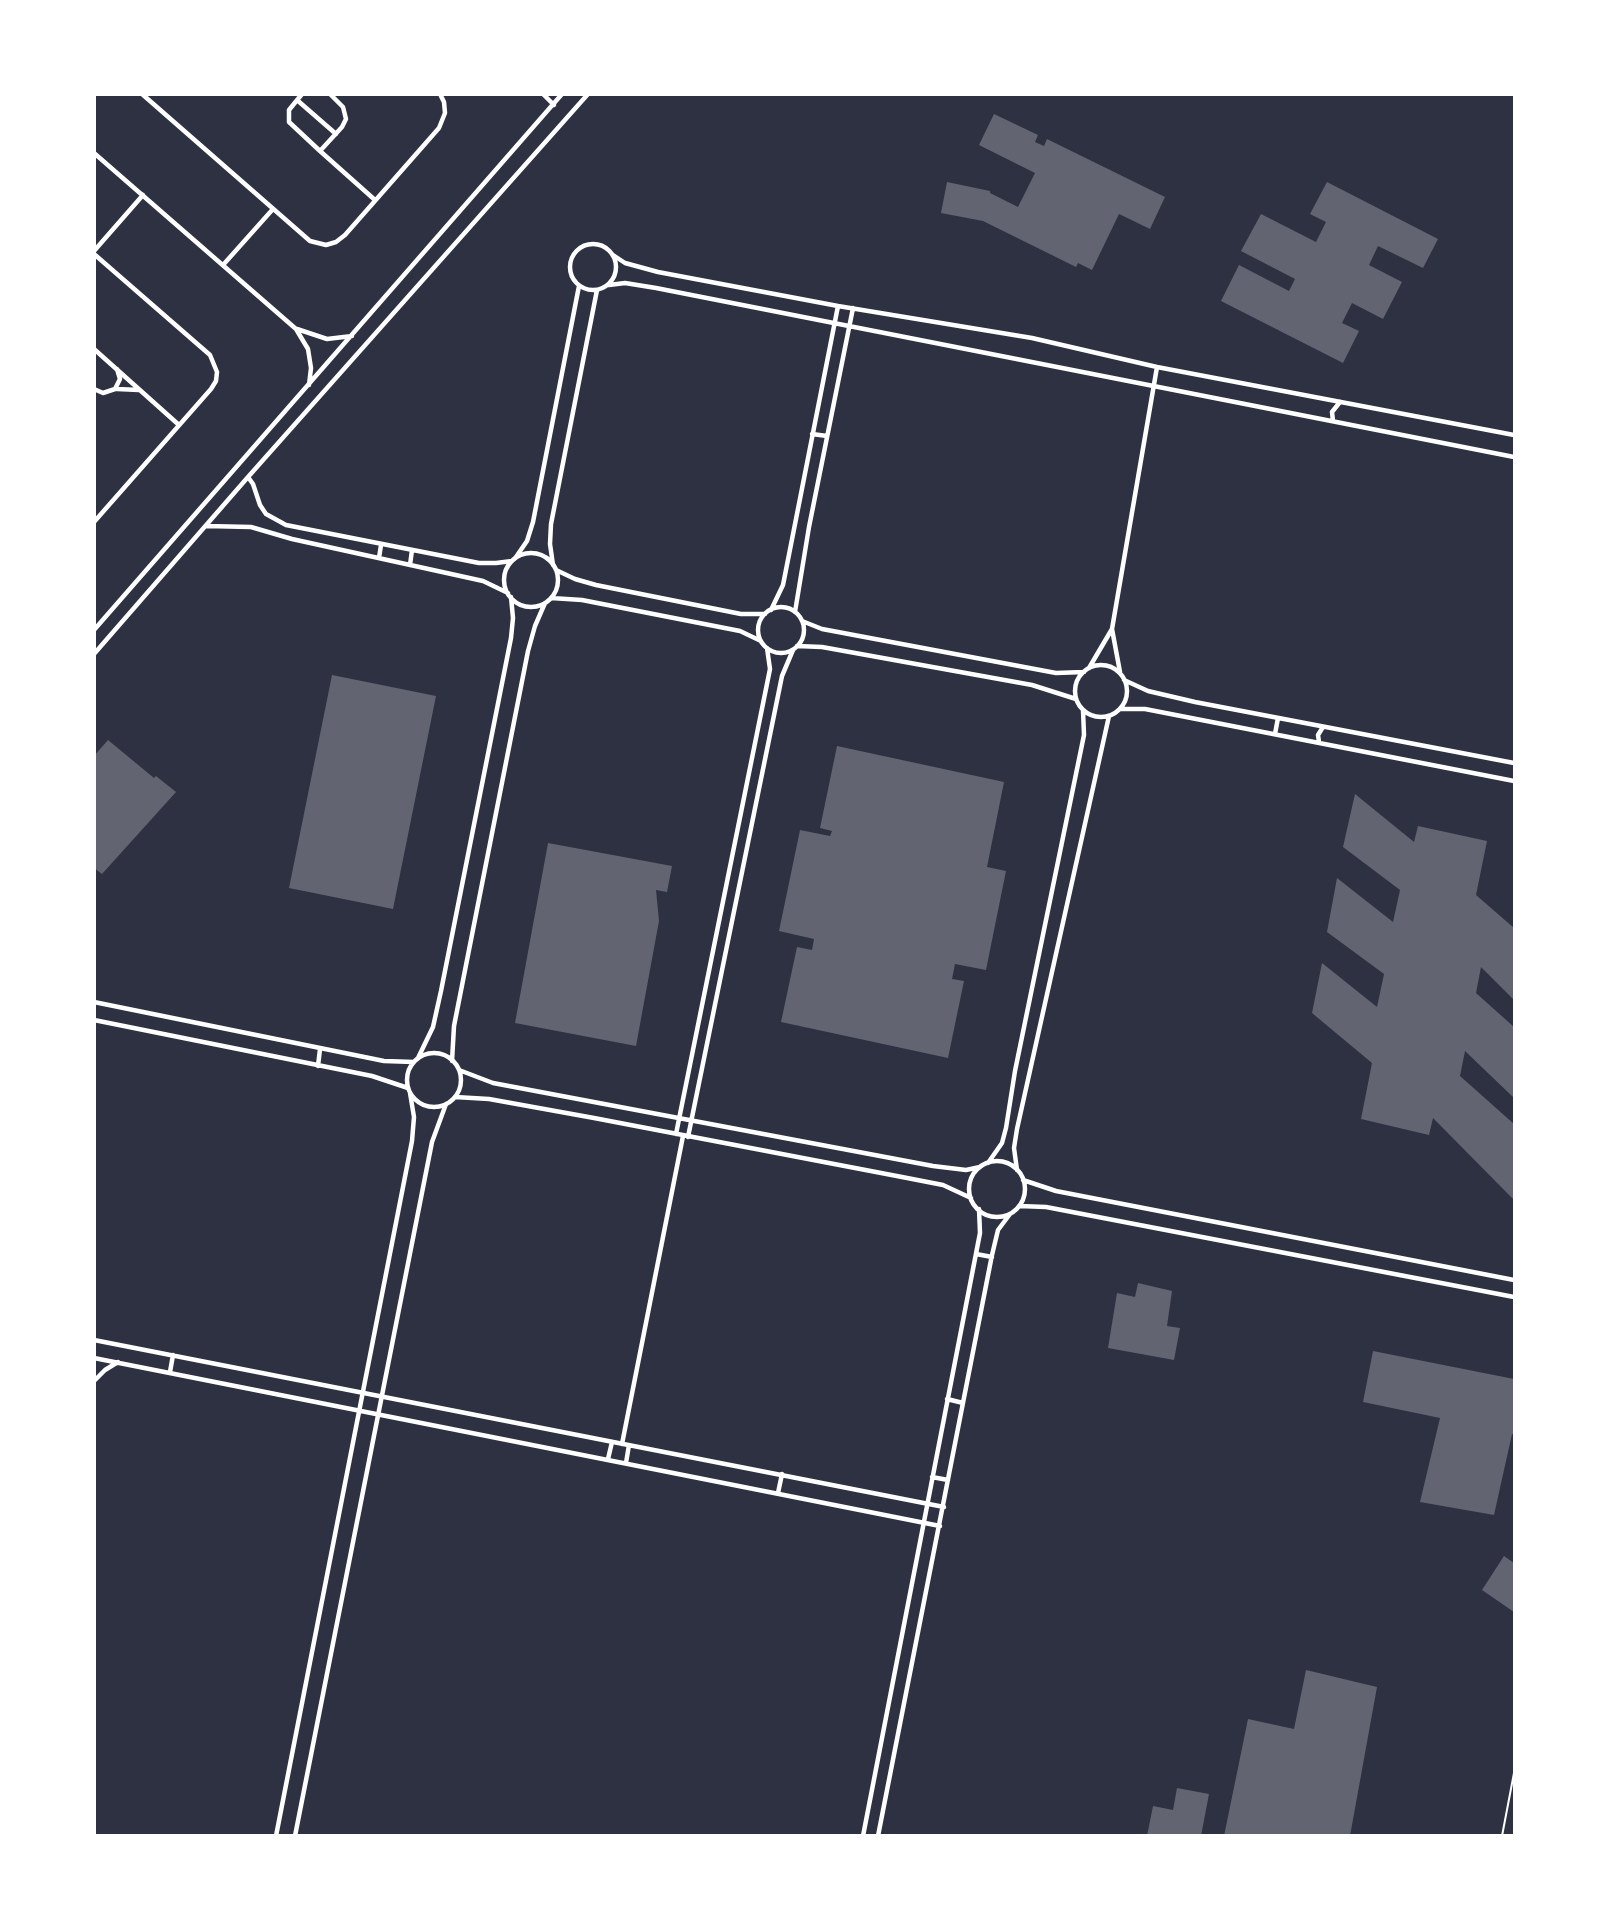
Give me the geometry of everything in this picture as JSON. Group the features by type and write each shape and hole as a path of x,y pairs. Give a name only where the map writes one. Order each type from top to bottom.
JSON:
{"street":[{"path":"142,94 310,241 326,245 341,239 442,123 445,107 440,94"},
{"path":"302,94 289,110 289,122 375,201"},
{"path":"320,151 344,123 346,115 343,107 330,94"},
{"path":"542,94 554,105"},
{"path":"94,654 589,94"},
{"path":"94,630 562,95"},
{"path":"298,100 336,134"},
{"path":"94,153 296,329 309,349 309,386"},
{"path":"94,522 214,385 217,372 210,355 94,252 143,195"},
{"path":"223,265 273,209"},
{"path":"1514,435 1157,367 1032,338 838,306 658,272 625,263 598,245 589,244 577,250 570,267 573,279 588,290 625,283 648,286 1514,457"},
{"path":"609,285 616,270 613,255"},
{"path":"276,1836 412,1141 414,1117 408,1071 433,1027 441,992 511,638 513,618 505,576 527,541 533,522 579,286"},
{"path":"452,1061 454,1026 528,651 534,626 558,583 550,544 551,524 597,290"},
{"path":"771,610 783,585 838,306"},
{"path":"795,612 809,527 853,308"},
{"path":"296,329 327,339 353,336"},
{"path":"94,349 179,425"},
{"path":"1083,710 1095,716 1109,716 1120,709 1126,698 1112,629 1157,367"},
{"path":"115,389 120,379 116,368"},
{"path":"94,389 103,393 125,388 140,391"},
{"path":"1333,421 1333,408 1340,401"},
{"path":"812,434 827,436"},
{"path":"248,477 260,505 279,523 479,563 496,564 533,553 545,556 555,567 575,579 596,585 741,614 765,614"},
{"path":"796,525 809,527"},
{"path":"205,526 251,527 292,539 483,581 510,595 520,604 530,606 545,603"},
{"path":"379,558 381,545"},
{"path":"410,565 412,550"},
{"path":"551,598 582,600 740,631 761,641 767,648 783,653 795,648 822,647 1019,682 1052,689 1076,699"},
{"path":"761,641 758,627 765,614 771,610 786,608 795,612 802,621 822,629 1056,673 1084,672"},
{"path":"622,1444 686,1136 692,1119 782,676 803,637 802,621"},
{"path":"988,1163 1002,1143 1084,735 1083,710 1076,699 1076,684 1089,668 1112,629"},
{"path":"676,1134 770,669 767,648"},
{"path":"1089,668 1102,666 1120,674"},
{"path":"1124,680 1148,691 1514,763"},
{"path":"1120,709 1145,709 1514,781"},
{"path":"878,1836 992,1257 999,1230 1010,1213 1019,1206 1024,1193 1023,1180 1017,1170 1014,1145 1109,716"},
{"path":"1275,734 1278,718"},
{"path":"1319,742 1318,735 1324,726"},
{"path":"724,892 737,895"},
{"path":"705,986 718,990"},
{"path":"94,1002 391,1062 416,1060 436,1053 452,1061 459,1070 493,1083 954,1170 1003,1162 1017,1170"},
{"path":"94,1020 373,1076 409,1090 418,1102 429,1106 446,1104 455,1097 460,1087 459,1070"},
{"path":"318,1066 320,1049"},
{"path":"455,1097 489,1099 943,1185 971,1198 979,1209 993,1216 1010,1213"},
{"path":"295,1836 432,1142 446,1104"},
{"path":"1002,1143 1014,1145"},
{"path":"971,1198 971,1181 980,1167"},
{"path":"1023,1180 1045,1189 1514,1280"},
{"path":"1019,1206 1046,1207 1514,1297"},
{"path":"863,1836 980,1233 979,1209"},
{"path":"976,1254 992,1257"},
{"path":"94,1340 944,1507"},
{"path":"170,1373 173,1355"},
{"path":"94,1357 940,1526"},
{"path":"94,1381 118,1362"},
{"path":"947,1399 964,1403"},
{"path":"608,1459 612,1442"},
{"path":"626,1463 629,1445"},
{"path":"778,1493 782,1474"},
{"path":"932,1477 949,1480"}],"path":[{"path":"1503,1836 1514,1773"}],"building":[{"path":"994,114 1038,135 1035,142 1044,146 1047,139 1165,197 1150,229 1119,214 1092,270 1078,263 1076,267 983,221 941,213 947,182 990,191 1018,207 1035,173 979,145"},
{"path":"1327,182 1438,239 1423,268 1378,246 1369,265 1402,282 1383,319 1352,303 1342,323 1359,331 1343,363 1221,301 1239,265 1289,291 1295,279 1241,251 1261,214 1316,242 1326,222 1310,214"},
{"path":"332,675 436,696 393,909 289,888"},
{"path":"108,740 154,778 156,776 176,792 102,874 94,868 94,756"},
{"path":"837,746 1004,782 987,867 1006,871 986,970 955,964 952,979 964,981 948,1058 781,1022 797,947 812,950 814,939 779,931 800,830 830,836 832,831 820,828"},
{"path":"1355,794 1414,842 1418,826 1487,841 1476,895 1514,928 1514,1000 1481,967 1476,993 1514,1027 1514,1098 1465,1051 1460,1076 1514,1124 1514,1200 1433,1118 1429,1135 1361,1119 1372,1063 1312,1013 1322,963 1377,1007 1384,974 1327,932 1337,878 1393,922 1400,890 1343,847"},
{"path":"548,843 672,866 667,892 656,890 659,921 636,1046 515,1023"},
{"path":"1138,1283 1172,1291 1167,1326 1180,1328 1174,1360 1108,1348 1117,1293 1135,1297"},
{"path":"1373,1351 1514,1379 1514,1435 1512,1434 1494,1515 1420,1502 1440,1418 1363,1402"},
{"path":"1504,1556 1514,1563 1514,1612 1482,1590"},
{"path":"1306,1670 1377,1687 1350,1836 1224,1836 1248,1719 1294,1729"},
{"path":"1177,1788 1209,1794 1201,1836 1147,1836 1153,1806 1173,1810"}]}
